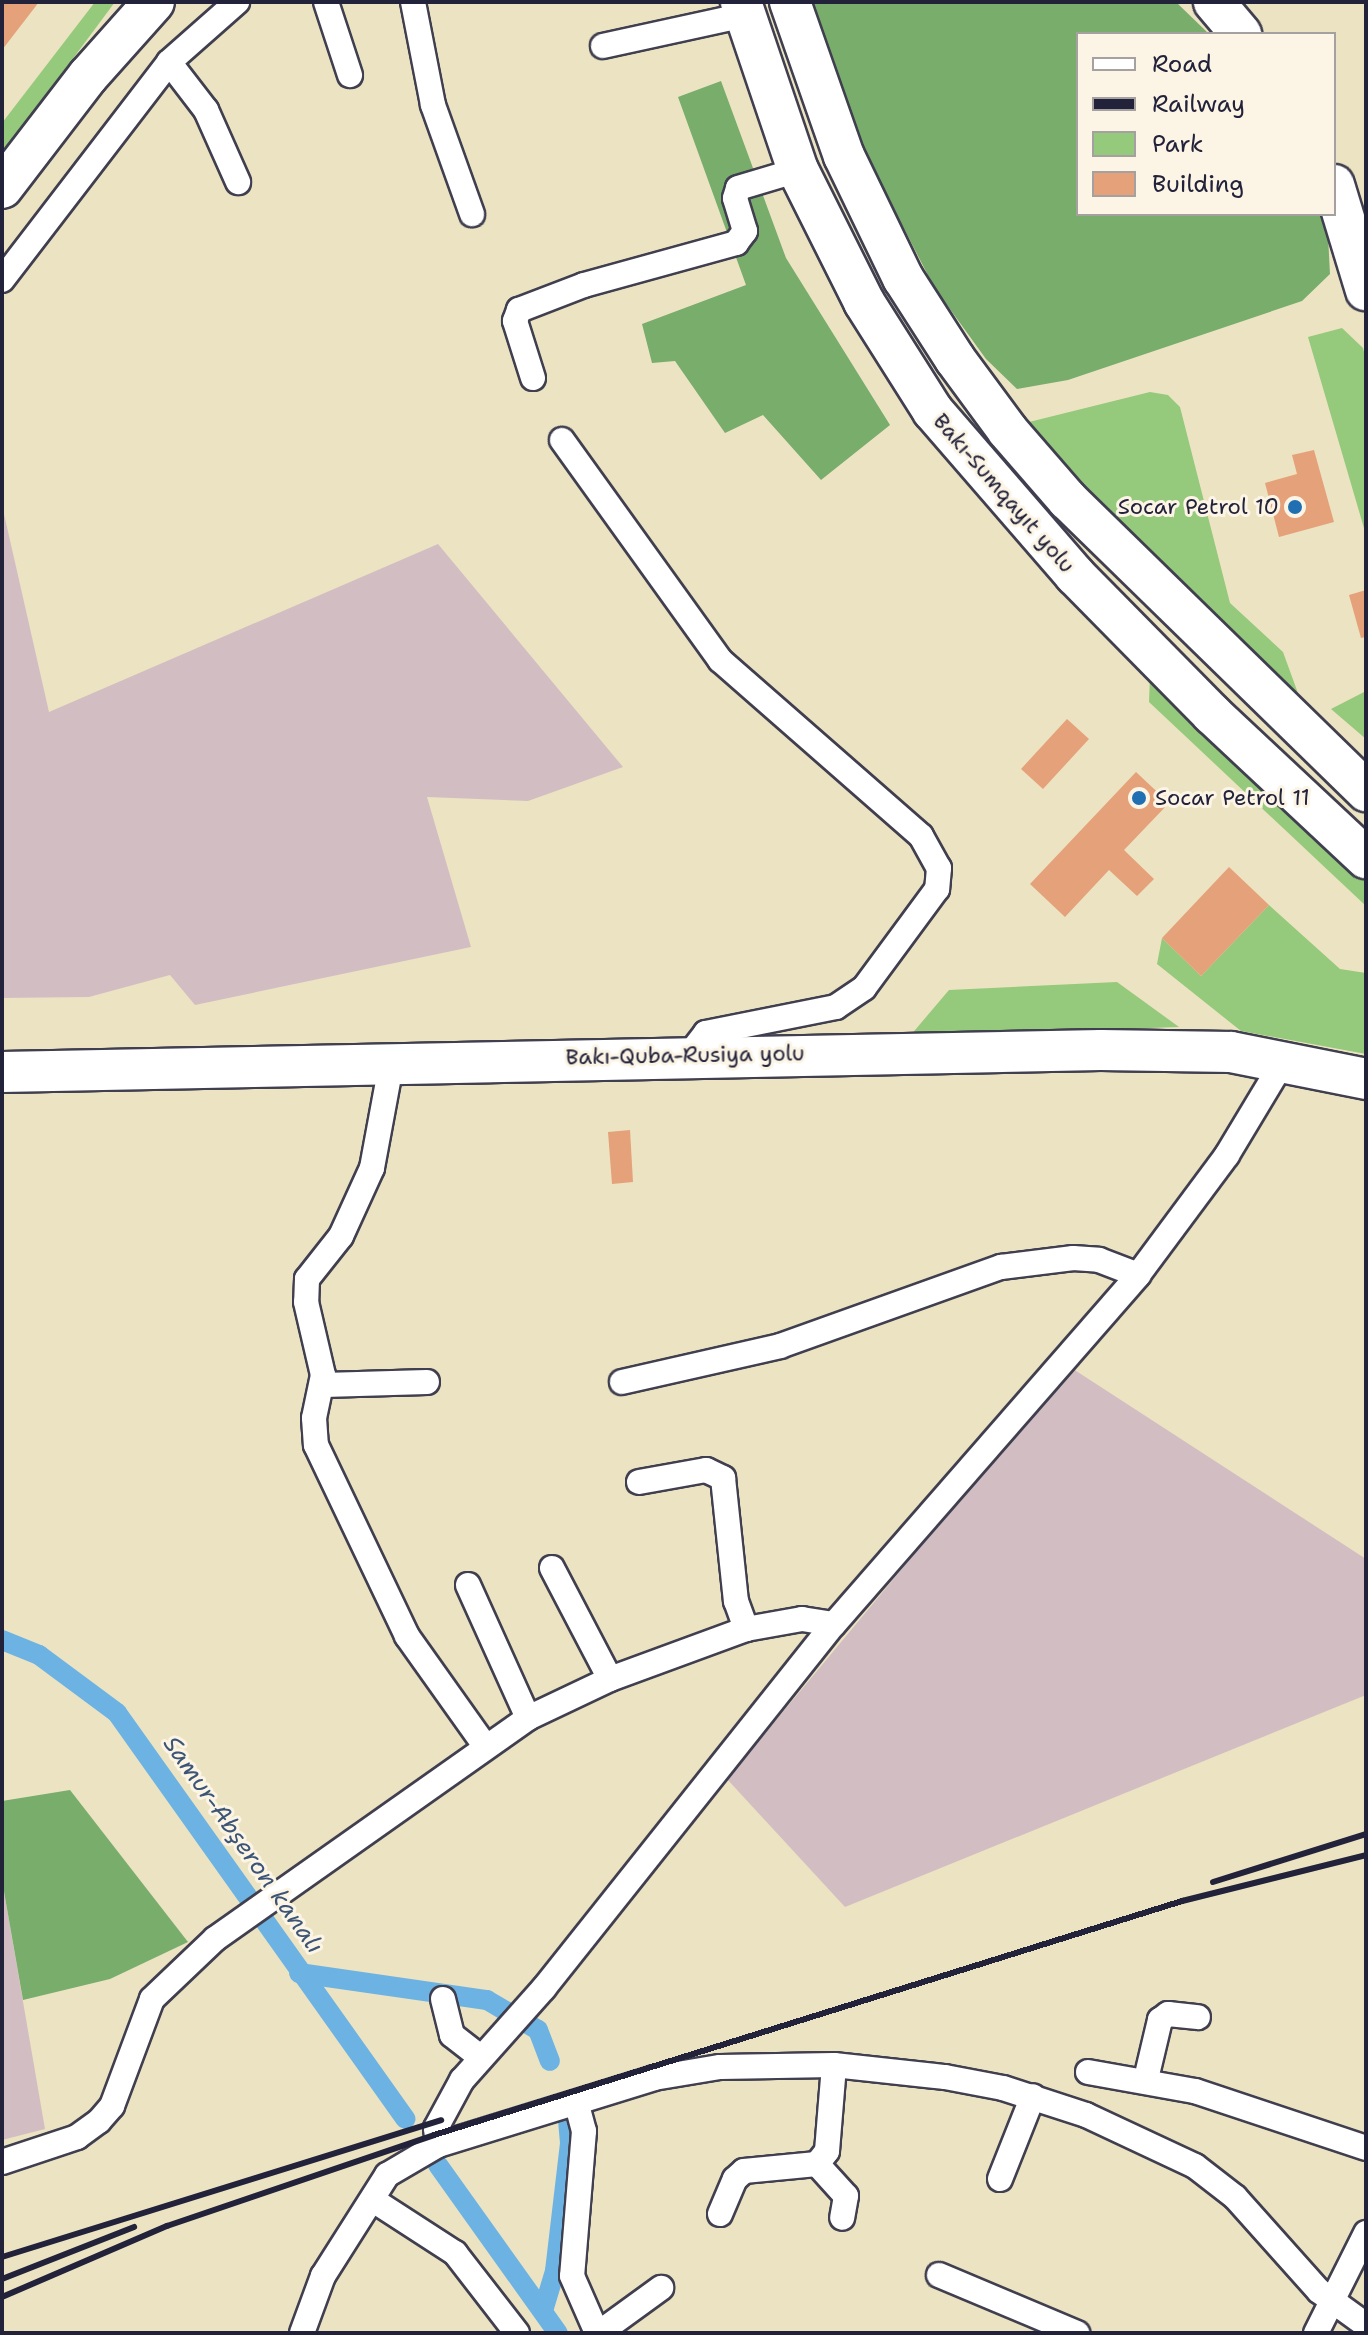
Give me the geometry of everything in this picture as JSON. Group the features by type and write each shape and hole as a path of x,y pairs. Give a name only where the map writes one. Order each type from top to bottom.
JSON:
{"highway":[{"path":"2,188 88,76 154,2"},
{"name":"Bakı-Sumqayıt yolu","path":"790,2 844,156 903,278 955,359 1008,431 1068,500 1366,791"},
{"path":"1214,2 1239,32"},
{"name":"Bakı-Sumqayıt yolu","path":"743,8 798,170 903,368 972,462 1212,714 1366,858"},
{"path":"1336,192 1366,290"},
{"name":"Bakı-Quba-Rusiya yolu","path":"2,1072 392,1060 1101,1050 1231,1052 1284,1060 1366,1079"}],"street":[{"path":"2,280 169,62 237,2"},
{"path":"326,2 350,75"},
{"path":"413,2 433,105 472,214"},
{"path":"603,46 743,8"},
{"path":"169,62 206,110 238,182"},
{"path":"533,378 515,321 519,310 584,285 736,243 745,231 735,198 738,188 798,170"},
{"path":"562,440 720,660 921,836 939,868 937,889 864,988 836,1007 706,1033 689,1055"},
{"path":"392,1060 372,1168 341,1236 307,1279 306,1302 324,1385 314,1418 316,1445 407,1636 486,1747"},
{"path":"438,2145 434,2135 447,2102 481,2058 544,1988 834,1624 1138,1275 1227,1155 1284,1060"},
{"path":"622,1382 780,1346 1001,1267 1073,1258 1099,1260 1138,1275"},
{"path":"324,1385 427,1382"},
{"path":"639,1482 706,1470 723,1478 736,1601 746,1629"},
{"path":"552,1568 610,1679"},
{"path":"468,1585 528,1718"},
{"path":"2,2162 77,2137 99,2121 112,2106 152,1999 215,1939 528,1718 610,1679 746,1629 802,1619 834,1624"},
{"path":"443,1999 452,2035 481,2058"},
{"path":"1146,2079 1160,2020 1168,2014 1198,2017"},
{"path":"817,2164 831,2136 834,2065"},
{"path":"302,2333 323,2276 394,2167 438,2145 577,2105 654,2078 720,2067 834,2065 945,2077 1033,2096 1151,2141 1195,2166 1235,2197 1332,2301 1366,2325"},
{"path":"1088,2072 1146,2079 1276,2115 1366,2148"},
{"path":"1000,2179 1033,2096"},
{"path":"577,2105 584,2131 572,2276 598,2333 661,2288"},
{"path":"720,2214 735,2179 744,2171 817,2164"},
{"path":"817,2164 846,2196 842,2218"},
{"path":"373,2200 455,2253 517,2333"},
{"path":"1316,2333 1366,2233"},
{"path":"939,2275 1077,2333"}],"shaded area":[{"path":"2,505 49,712 438,544 623,767 528,801 427,797 471,947 195,1005 170,975 89,997 2,998"},
{"path":"1070,1367 1366,1559 1366,1695 845,1907 727,1779"},
{"path":"2,1880 45,2129 2,2140"}],"green space":[{"path":"95,2 115,2 2,154 2,123"},
{"path":"807,2 1176,2 1207,32 1076,32 1076,216 1322,216 1328,236 1330,274 1302,301 1068,380 1017,389 986,359 934,287 860,143"},
{"path":"721,81 786,258 890,425 821,480 763,415 725,433 675,361 652,363 642,324 746,285 678,97"},
{"path":"1342,328 1363,348 1366,360 1366,535 1308,337"},
{"path":"1150,392 1168,395 1180,407 1230,603 1283,652 1299,696 1177,582 1025,423"},
{"path":"1150,675 1366,879 1366,906 1149,702"},
{"path":"1366,691 1366,739 1331,709"},
{"path":"1269,905 1340,969 1366,973 1366,1054 1241,1031 1157,964 1162,938 1201,976"},
{"path":"1117,982 1179,1027 910,1036 949,990"},
{"path":"70,1790 188,1942 110,1979 23,2000 2,1880 2,1801"}],"building":[{"path":"2,2 39,2 2,50"},
{"path":"1314,450 1334,522 1279,537 1265,483 1297,474 1292,455"},
{"path":"1366,590 1366,637 1361,638 1349,595"},
{"path":"1067,719 1089,739 1043,789 1021,769"},
{"path":"1136,772 1169,803 1124,850 1154,879 1137,896 1109,870 1065,917 1030,884"},
{"path":"1229,867 1269,905 1201,976 1162,938"},
{"path":"630,1130 633,1182 612,1184 608,1132"}],"waterway":[{"name":"Samur-Abşeron kanalı","path":"2,1640 39,1655 117,1713 405,2119"},
{"path":"299,1973 487,2000 538,2030 550,2061"},
{"path":"543,2311 555,2271 570,2143 568,2120"},
{"name":"Samur-Abşeron kanalı","path":"438,2165 558,2333"}],"railway":[{"path":"1213,1882 1366,1834"},
{"path":"2,2297 167,2226 434,2135 1182,1901 1366,1855"},
{"path":"2,2257 441,2120"},
{"path":"2,2279 134,2227"}],"place":[{"name":"Socar Petrol 10","path":"1295,507"},
{"name":"Socar Petrol 11","path":"1139,798"}]}
